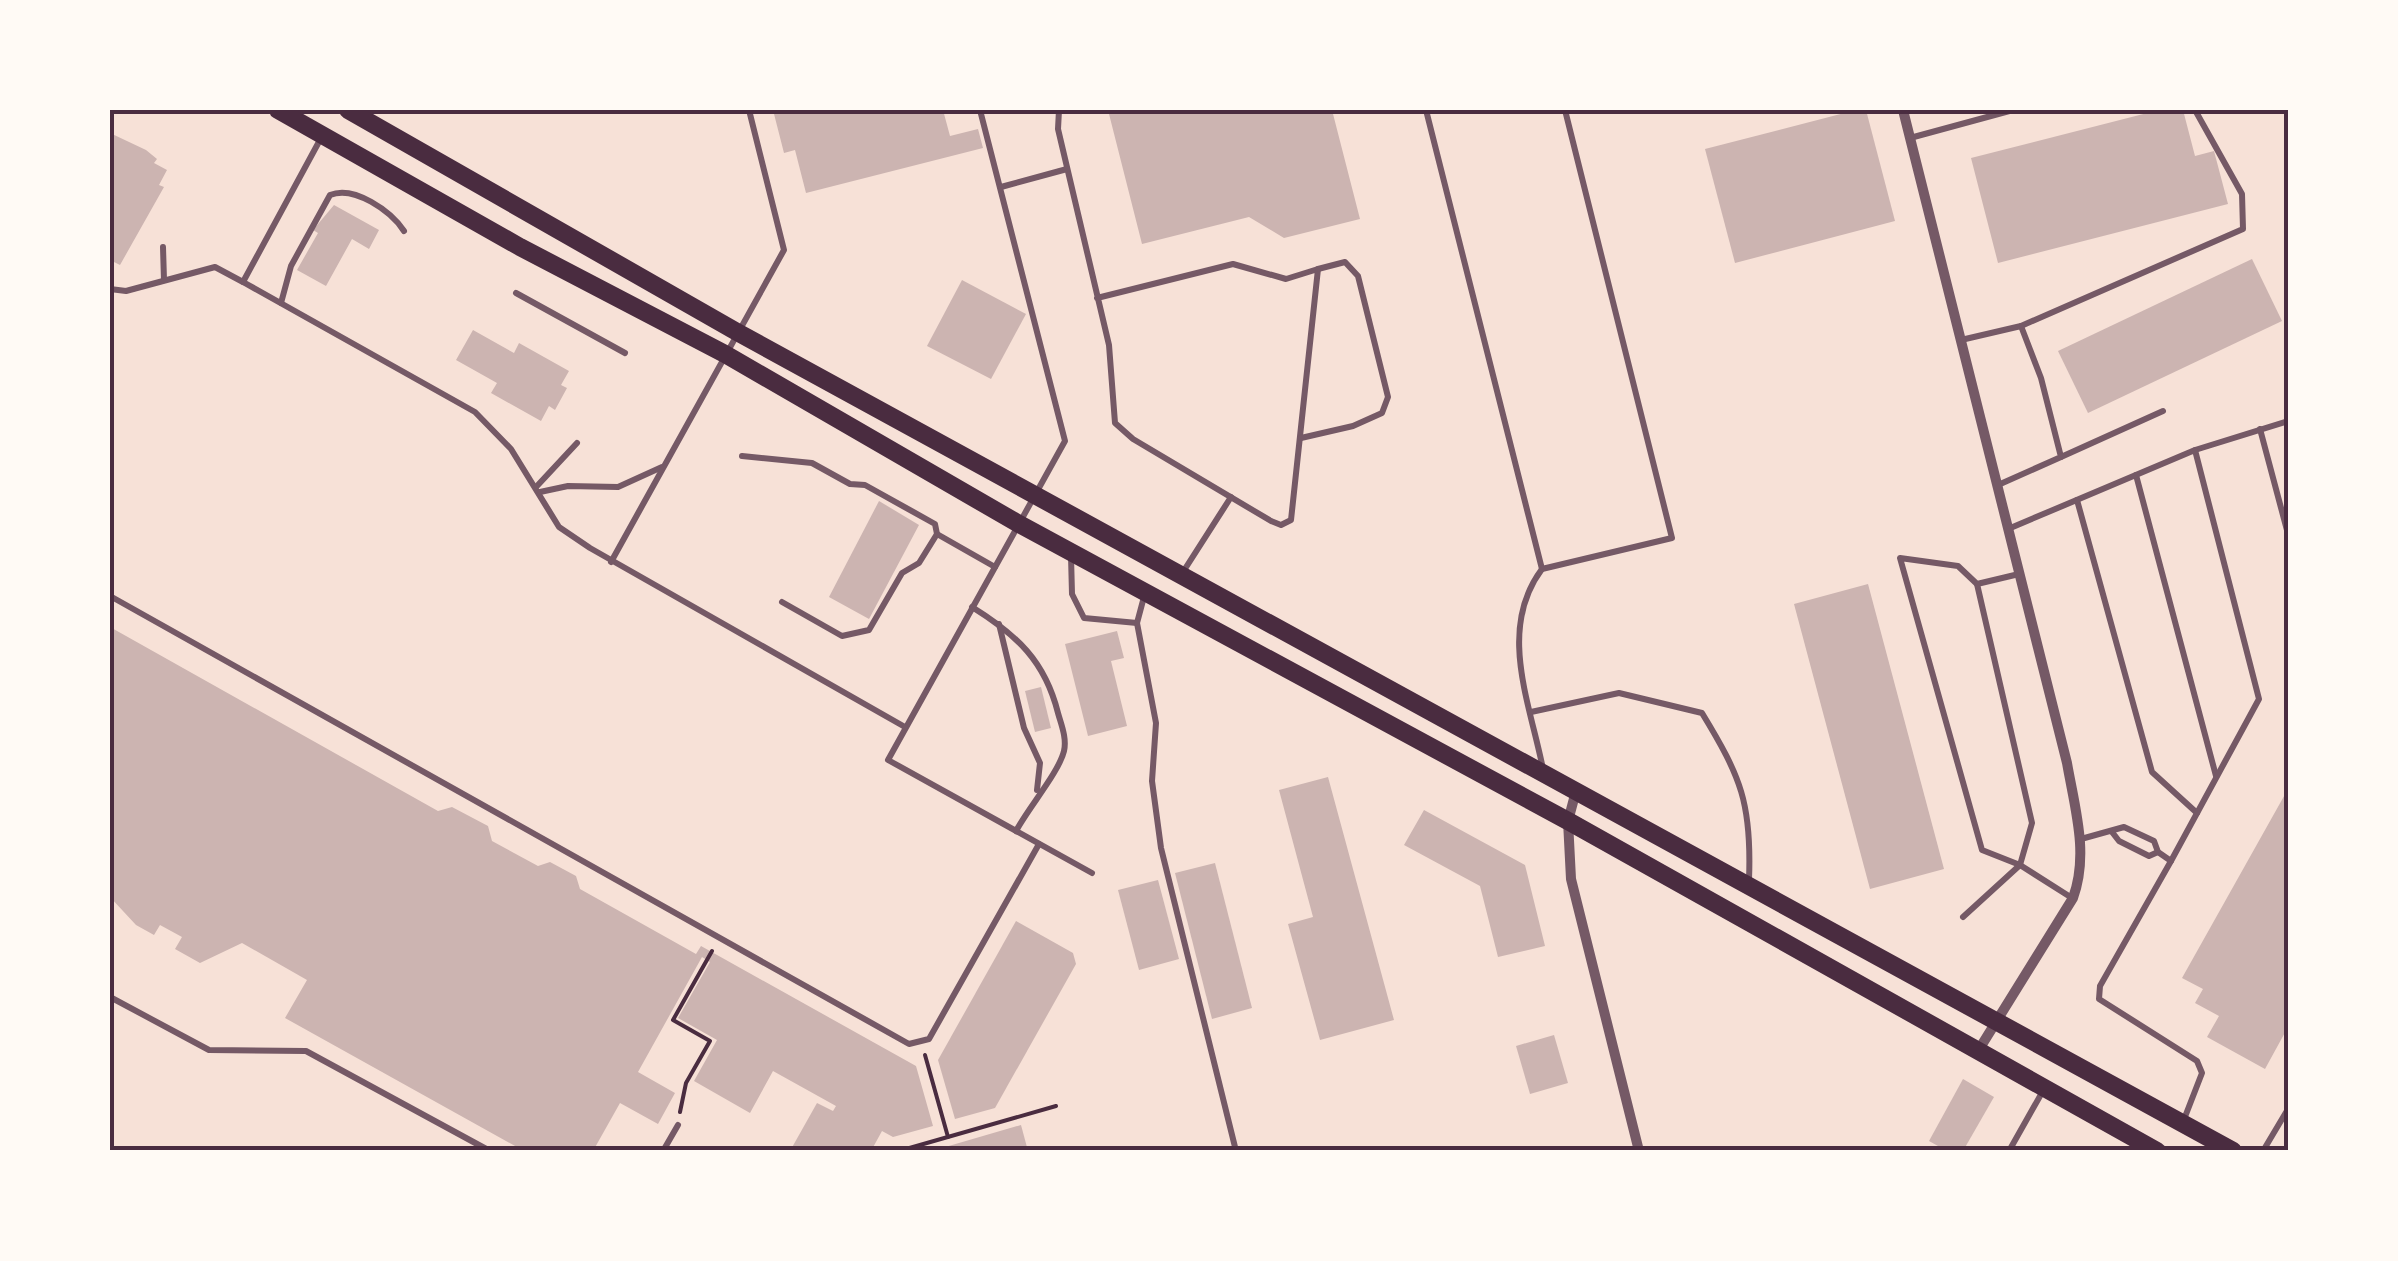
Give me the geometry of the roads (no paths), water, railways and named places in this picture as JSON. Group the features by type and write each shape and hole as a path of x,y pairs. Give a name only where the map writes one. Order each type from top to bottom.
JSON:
{"main road":[{"path":"278,110 520,246 725,354 1018,524 1568,820 2158,1151"},
{"path":"348,110 737,332 2234,1151"}],"street":[{"path":"1903,110 2067,764 2080,838 2082,874 2073,898 1978,1051"},
{"path":"1576,790 1568,820 1571,879 1639,1151"}],"lane":[{"path":"611,562 784,250 749,110"},
{"path":"980,110 1065,441 888,760 1092,873"},
{"path":"1059,110 1058,129 1109,345 1116,423 1132,439 1281,525 1291,520 1318,269"},
{"path":"1426,110 1542,569"},
{"path":"1544,772 1516,650 1528,589 1542,569 1672,538 1566,110"},
{"path":"1910,138 2012,110"},
{"path":"1960,340 2021,326 2244,229 2242,194 2195,110"},
{"path":"242,282 323,135"},
{"path":"1001,187 1067,170"},
{"path":"281,303 291,266 330,195 350,192 395,217 404,231"},
{"path":"162,247 164,280"},
{"path":"1097,298 1234,264 1286,279 1345,262 1352,265 1388,397 1382,413 1354,426 1301,438"},
{"path":"110,289 126,291 214,267 281,303 476,412 511,449 560,527 611,562 906,727"},
{"path":"516,293 625,353"},
{"path":"2021,326 2041,378 2061,457"},
{"path":"1997,486 2163,411"},
{"path":"2008,530 2195,450 2288,421"},
{"path":"2260,429 2288,534"},
{"path":"538,489 577,443"},
{"path":"2182,1123 2202,1074 2198,1062 2099,999 2100,986 2259,699 2195,450"},
{"path":"742,456 812,464 850,484 864,485 935,524 936,534 919,563 902,573 869,630 856,636 842,636 782,602"},
{"path":"538,489 618,486 663,467"},
{"path":"2136,475 2216,778"},
{"path":"1182,574 1231,498"},
{"path":"2077,500 2152,772 2197,813"},
{"path":"936,534 995,567"},
{"path":"1070,552 1072,594 1084,618 1137,623"},
{"path":"1964,917 2020,865 2032,823 1977,584 1958,566 1900,558 1982,850 2020,865 2073,898"},
{"path":"1977,584 2019,574"},
{"path":"1146,592 1137,623 1156,724 1152,781 1161,848 1236,1151"},
{"path":"110,596 908,1044 929,1039 1039,844"},
{"path":"972,607 999,624 1038,660 1051,684 1065,742 1052,777 1037,791 1016,830"},
{"path":"999,624 1024,728 1040,764 1037,791"},
{"path":"1531,712 1619,693 1702,713 1737,769 1751,833 1749,885"},
{"path":"2080,838 2124,827 2154,841 2158,852 2171,861"},
{"path":"2112,832 2148,856 2158,852"},
{"path":"110,997 210,1050 306,1051 490,1151"},
{"path":"2008,1151 2044,1088"},
{"path":"2263,1151 2288,1109"},
{"path":"663,1151 678,1125"}]}
